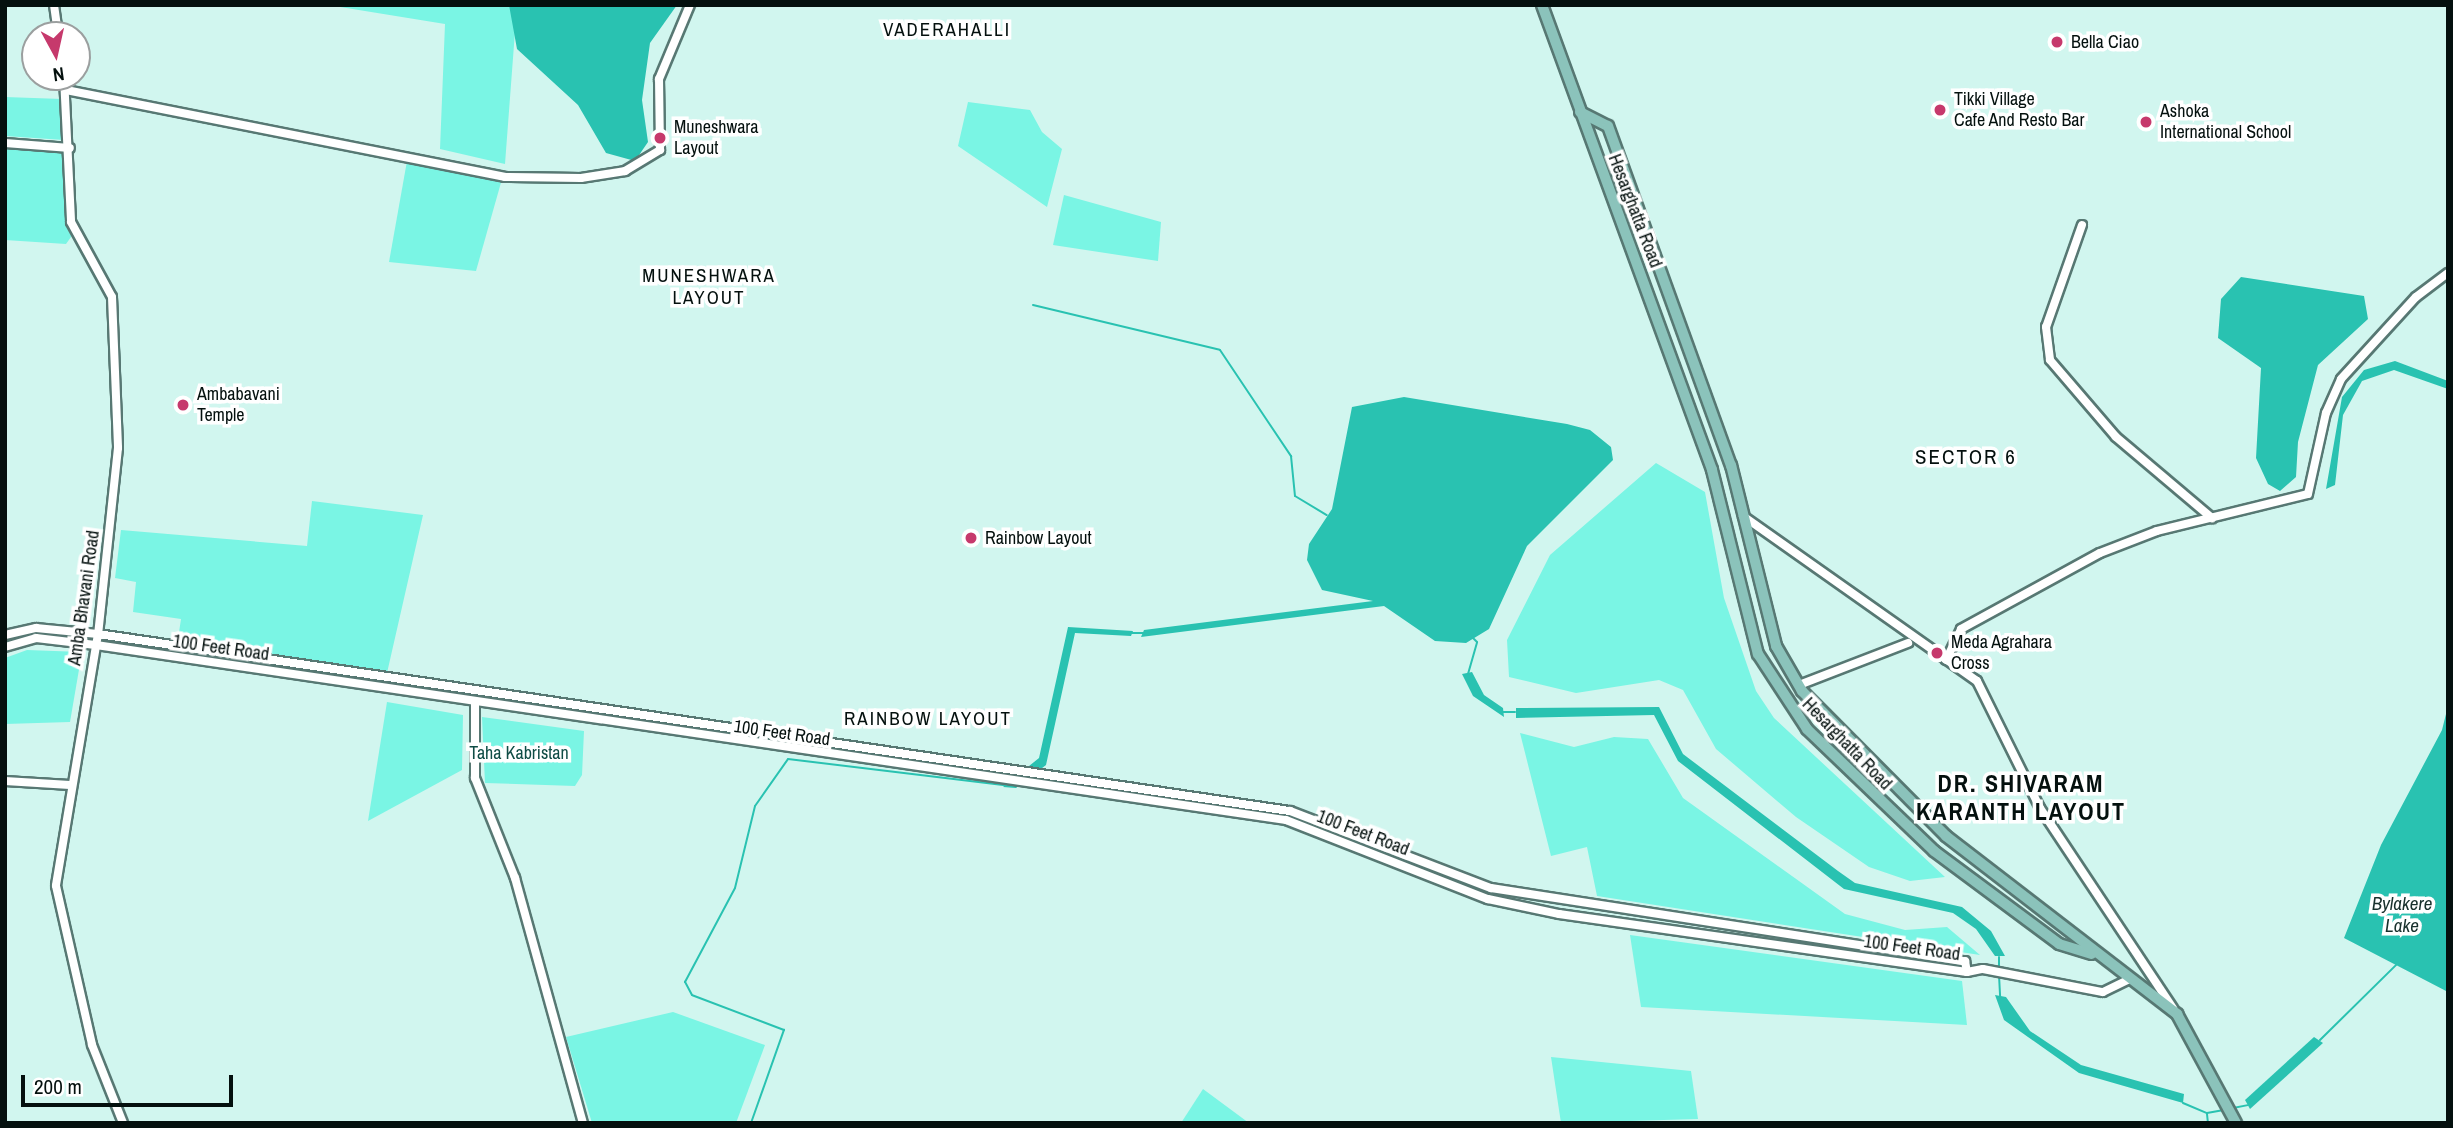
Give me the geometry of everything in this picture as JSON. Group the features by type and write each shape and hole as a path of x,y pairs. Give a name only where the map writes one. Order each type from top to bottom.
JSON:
{"main road":[{"path":"71,91 505,177 581,178 625,171 660,150 659,79 690,5"},
{"name":"Hesarghatta Road","path":"1542,5 1712,470 1758,654 1786,701 1934,851 2059,944 2093,955"},
{"name":"Amba Bhavani Road","path":"66,91 73,227 106,277 114,313 118,449 98,634 70,785 56,886 92,1045 123,1123"},
{"name":"Hesarghatta Road","path":"1580,112 1608,126 1708,399 1743,516 1772,634 1798,685 1906,800 2072,930 2093,955"},
{"path":"5,144 70,148"},
{"path":"2082,225 2046,327 2050,360 2116,437 2212,518"},
{"path":"1946,660 1961,629 2100,554 2212,518 2311,491 2326,412 2341,379 2416,297 2448,273"},
{"path":"1743,516 1977,681 2040,808 2177,1014 2236,1123"},
{"name":"100 Feet Road","path":"5,635 36,628 98,634 1290,811 1503,891 1965,961 1967,972 1559,914 1488,899 1286,820 96,645 36,638 5,646"},
{"path":"1798,685 1908,643"},
{"path":"475,702 475,778 515,877 583,1123"},
{"path":"5,782 70,785"},
{"path":"2093,955 2177,1014"},
{"path":"1967,972 1983,969 2104,992 2129,980"}],"green space":[{"path":"328,5 517,5 505,164 440,149 445,24"},
{"path":"5,97 62,99 64,140 5,136"},
{"path":"968,102 1030,110 1042,132 1062,149 1047,207 958,146"},
{"path":"5,148 66,153 71,237 66,244 5,240"},
{"path":"407,161 502,179 476,271 389,262"},
{"path":"1064,195 1161,222 1158,261 1053,245"},
{"path":"1656,463 1705,492 1724,598 1756,691 1774,718 1945,877 1910,881 1869,867 1796,817 1716,749 1683,690 1659,680 1576,693 1509,677 1507,640 1550,555"},
{"path":"312,501 423,515 387,673 178,639 181,619 133,612 136,582 115,578 121,530 307,546"},
{"path":"27,650 82,652 70,722 5,724 5,658"},
{"path":"387,702 463,715 462,770 368,821"},
{"name":"Taha Kabristan","path":"482,717 584,731 582,775 575,786 485,783"},
{"path":"1520,733 1574,747 1614,737 1648,739 1683,798 1845,914 1905,930 1947,927 1980,955 1597,896 1587,847 1551,856"},
{"path":"1630,935 1962,981 1967,1025 1641,1007"},
{"path":"673,1012 765,1045 736,1123 592,1123 566,1037"},
{"path":"1551,1057 1691,1071 1698,1119 1561,1123"},
{"path":"1203,1089 1249,1123 1181,1123"}],"water":[{"path":"509,5 677,5 650,43 642,100 648,142 635,161 606,153 578,105 517,49"},
{"path":"2241,277 2364,296 2368,319 2318,365 2298,442 2296,477 2280,491 2268,484 2256,458 2261,368 2218,338 2221,299"},
{"path":"2395,361 2448,381 2448,389 2394,370 2362,381 2343,415 2335,485 2326,489 2342,397 2364,370"},
{"path":"1404,397 1567,424 1590,430 1611,447 1613,460 1527,546 1489,629 1466,643 1435,641 1384,606 1141,637 1144,630 1373,601 1322,590 1307,560 1309,544 1332,509 1352,407"},
{"path":"1068,627 1133,631 1131,636 1075,633 1046,765 1016,788 1003,787 1039,758"},
{"path":"1472,672 1484,695 1503,708 1504,717 1473,696 1462,674"},
{"name":"Bylakere Lake","path":"2448,706 2448,992 2344,938 2381,845 2442,730"},
{"path":"1659,707 1683,754 1838,871 1855,883 1962,907 1991,931 2005,956 1995,956 1976,929 1953,913 1844,889 1678,761 1654,715 1516,718 1516,708"},
{"path":"1995,995 2006,997 2030,1031 2081,1065 2184,1094 2183,1103 2079,1073 2004,1020"},
{"path":"2314,1037 2323,1043 2250,1109 2245,1100"}],"waterway":[{"path":"1033,305 1220,350 1291,456 1295,496 1327,515"},
{"path":"1132,633 1143,633"},
{"path":"1468,674 1477,642 1473,638"},
{"path":"1503,712 1515,712"},
{"path":"751,1123 784,1030 692,995 685,982 735,888 755,806 788,759 1011,786"},
{"path":"1999,957 1999,969"},
{"path":"2320,1040 2396,965"},
{"path":"1999,975 2000,997"},
{"path":"2183,1103 2207,1113 2224,1110"},
{"path":"2233,1108 2248,1105"},
{"path":"2207,1114 2208,1123"}],"place":[{"name":"Bella Ciao","path":"2057,42"},
{"name":"Tikki Village Cafe And Resto Bar","path":"1940,110"},
{"name":"Ashoka International School","path":"2146,122"},
{"name":"Muneshwara Layout","path":"660,138"},
{"name":"Ambabavani Temple","path":"183,405"},
{"name":"Rainbow Layout","path":"971,538"},
{"name":"Meda Agrahara Cross","path":"1937,653"}],"district":[{"name":"VADERAHALLI","path":"947,30"},
{"name":"MUNESHWARA LAYOUT","path":"709,287"},
{"name":"SECTOR 6","path":"1966,457"},
{"name":"RAINBOW LAYOUT","path":"928,719"},
{"name":"DR. SHIVARAM KARANTH LAYOUT","path":"2021,798"}]}
